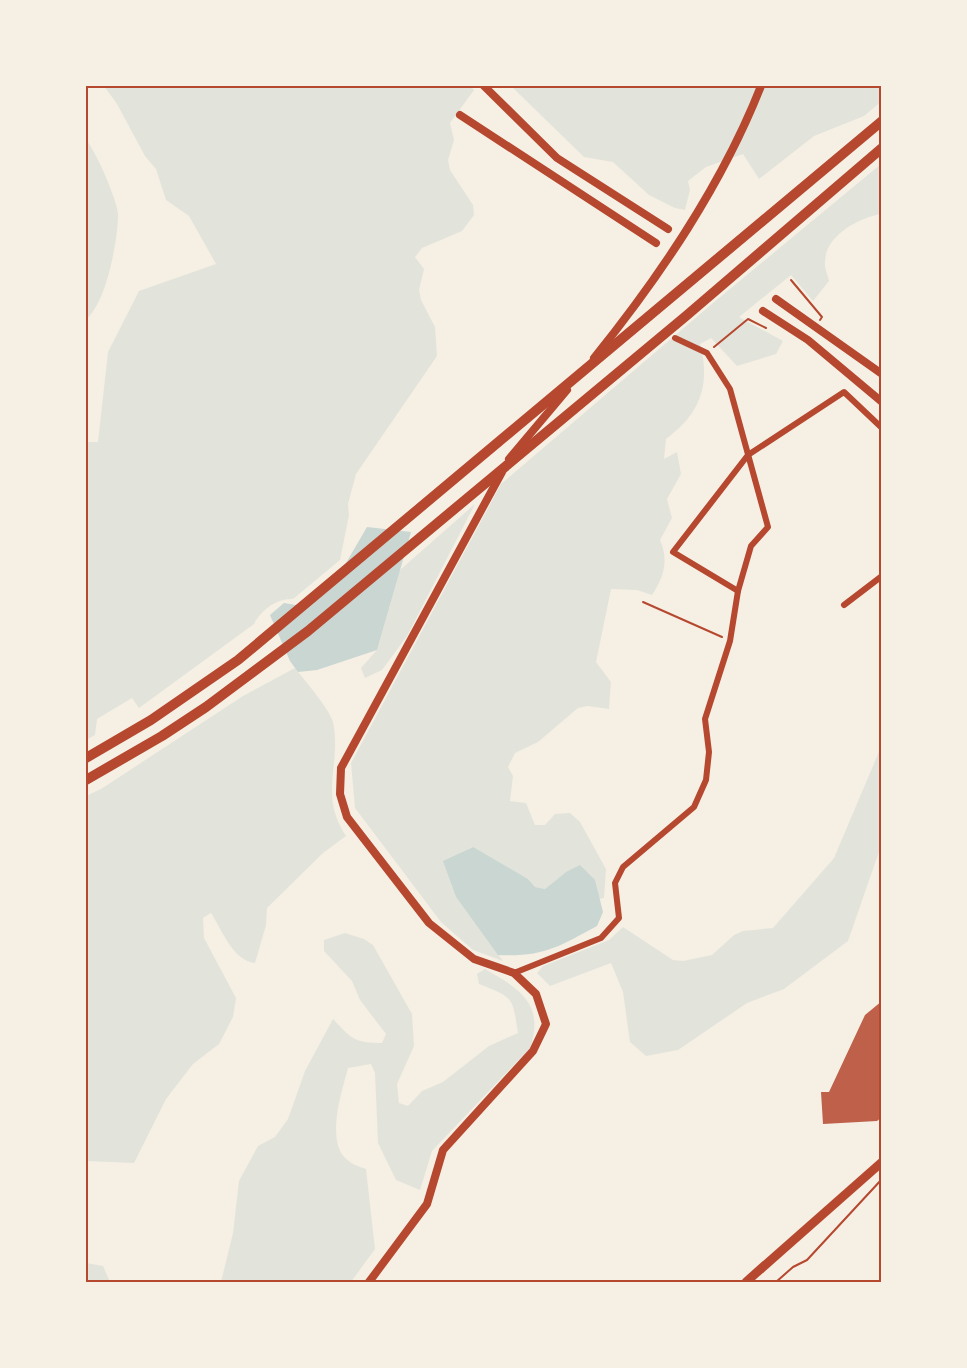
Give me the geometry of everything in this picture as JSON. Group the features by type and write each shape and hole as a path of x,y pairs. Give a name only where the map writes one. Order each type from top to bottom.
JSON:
{"highway":[{"path":"86,758 151,720 238,660 882,121"},
{"path":"86,780 162,736 206,707 308,631 882,148"}],"main road":[{"path":"746,1282 882,1162"}],"street":[{"path":"484,86 557,158 668,230"},
{"path":"369,1282 427,1204 443,1150 533,1051 546,1024 536,994 514,973 474,959 429,923 347,817 340,794 340,768 510,457 631,313 708,198 746,125 761,86"},
{"path":"460,115 656,243"},
{"path":"776,299 882,374"},
{"path":"763,311 808,340 882,402"},
{"path":"514,973 601,938 619,918 615,883 623,867 694,807 706,780 709,752 705,719 730,641 738,591 751,546 768,526 730,389 707,353 675,338"},
{"path":"738,591 673,552 748,454 844,392 882,428"},
{"path":"844,605 882,576"}],"path":[{"path":"791,280 822,317"},
{"path":"707,353 748,319 766,328"},
{"path":"643,602 730,641"},
{"path":"776,1282 794,1267 807,1260 882,1179"}],"shaded area":[{"path":"104,86 470,86 474,90 450,123 454,140 448,160 450,170 473,205 474,215 462,231 422,248 415,257 424,269 419,290 421,300 435,327 437,356 356,474 348,504 349,515 340,560 293,599 270,606 254,624 139,708 132,698 97,719 95,735 86,740 86,442 98,442 108,352 139,291 216,264 189,216 166,200 156,169 145,156 117,104"},
{"path":"511,86 881,86 882,101 864,116 814,136 759,179 743,154 706,167 688,181 690,190 685,210 675,208 649,195 613,162 584,157"},
{"path":"86,140 105,176 118,215 110,271 99,300 86,319"},
{"path":"881,164 881,214 853,224 837,236 826,253 825,264 829,281 813,301 791,275 739,317 783,341 776,354 737,366 711,338 700,344 704,373 700,398 687,419 666,439 664,459 677,452 681,474 667,499 672,518 660,540 665,561 660,582 652,595 637,590 611,589 596,662 611,682 609,709 588,706 578,708 538,742 515,753 508,767 513,776 510,801 526,803 535,825 545,825 555,814 570,813 580,822 606,869 604,898 599,899 595,880 566,872 545,889 535,887 528,879 472,847 444,862 456,897 503,961 473,950 441,922 355,808 351,763 501,484 713,303"},
{"path":"475,504 407,636 382,670 365,678 361,668 377,650 400,570"},
{"path":"367,527 411,532 377,650 317,670 298,672 290,661 270,615 284,603 302,606 342,570"},
{"path":"295,668 322,702 333,722 335,752 332,779 333,806 346,836 323,853 267,908 266,925 255,963 240,957 234,951 211,913 203,918 204,938 236,998 233,1017 219,1044 193,1064 166,1099 134,1163 86,1161 86,796 101,789 243,696"},
{"path":"881,747 881,846 848,941 784,989 747,1003 678,1050 646,1056 630,1042 623,992 611,963 550,986 537,973 543,966 609,940 623,927 673,960 683,961 712,955 734,935 743,931 773,928 834,858"},
{"path":"473,847 528,879 535,887 545,889 566,872 580,865 595,880 603,912 597,926 550,949 527,954 498,955 456,897 443,861"},
{"path":"345,933 364,939 373,945 412,1014 414,1046 397,1084 399,1103 408,1106 422,1091 443,1082 489,1046 518,1033 509,1000 499,992 479,984 477,974 485,969 519,991 532,1009 534,1033 530,1048 432,1151 420,1190 396,1180 378,1143 375,1073 371,1064 348,1068 339,1103 337,1143 349,1161 366,1169 375,1249 351,1282 221,1282 233,1233 239,1181 258,1146 275,1137 288,1119 305,1071 333,1019 349,1035 365,1042 382,1043 386,1034 360,1000 352,981 324,951 324,940"},
{"path":"86,1263 103,1266 110,1282 86,1282"}],"building":[{"path":"882,1001 882,1117 877,1121 823,1124 821,1092 829,1092 865,1015"}]}
